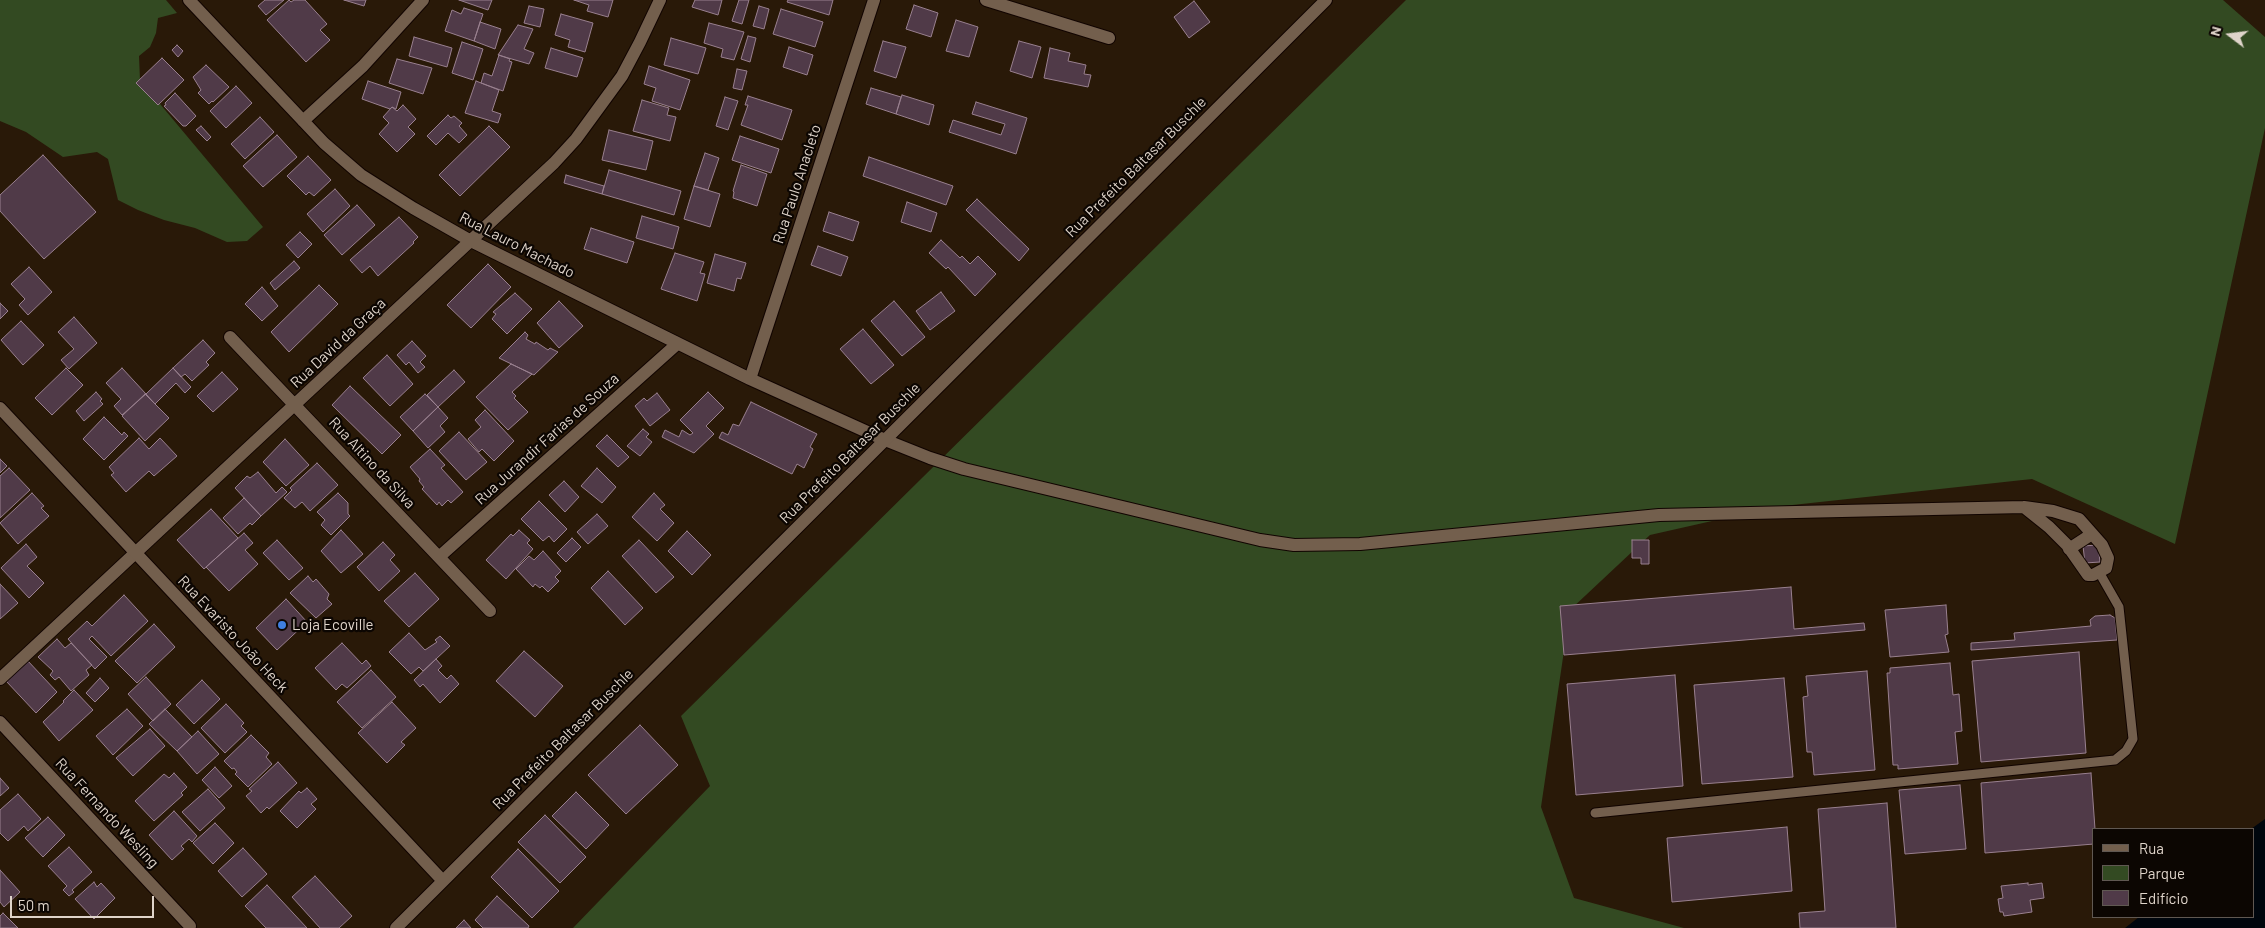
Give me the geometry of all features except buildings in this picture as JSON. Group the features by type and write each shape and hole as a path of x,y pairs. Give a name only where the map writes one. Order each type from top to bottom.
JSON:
{"street":[{"name":"Rua Lauro Machado","path":"189,0 324,143 361,175 413,208 471,241 750,379 885,440 964,469 1260,540 1294,545 1360,544 1659,515 2024,507 2053,511 2079,520 2102,545 2108,558 2106,568 2099,572"},
{"path":"303,121 364,66 423,0"},
{"name":"Rua David da Graça","path":"0,679 554,163 576,139 622,76 660,0"},
{"name":"Rua Paulo Anacleto","path":"750,379 874,0"},
{"path":"986,0 1109,38"},
{"name":"Rua Prefeito Baltasar Buschle","path":"396,928 1326,0"},
{"name":"Rua Altino da Silva","path":"230,337 490,611"},
{"name":"Rua Jurandir Farias de Souza","path":"439,557 677,344"},
{"name":"Rua Evaristo João Heck","path":"0,408 443,881"},
{"path":"2024,507 2049,527 2069,549 2088,575 2099,572"},
{"path":"2069,549 2092,534"},
{"name":"Rua Fernando Wesling","path":"0,722 190,926"}],"lane":[{"path":"1595,813 2115,760 2126,751 2133,739 2119,607 2099,572"}],"green space":[{"path":"0,0 166,0 177,13 158,18 156,33 150,47 139,56 140,80 263,227 247,241 227,242 195,228 164,220 138,210 118,200 108,159 97,152 63,157 26,132 0,121"},
{"path":"1406,0 2223,0 2265,37 2265,128 2175,544 2032,479 1774,507 1650,535 1570,610 1541,807 1574,898 1684,928 573,928 710,786 681,716"}],"shaded area":[{"path":"2265,819 2265,928 2125,928 2138,918 2255,918 2255,828 2252,828"}],"place":[{"name":"Loja Ecoville","path":"282,625"}]}
